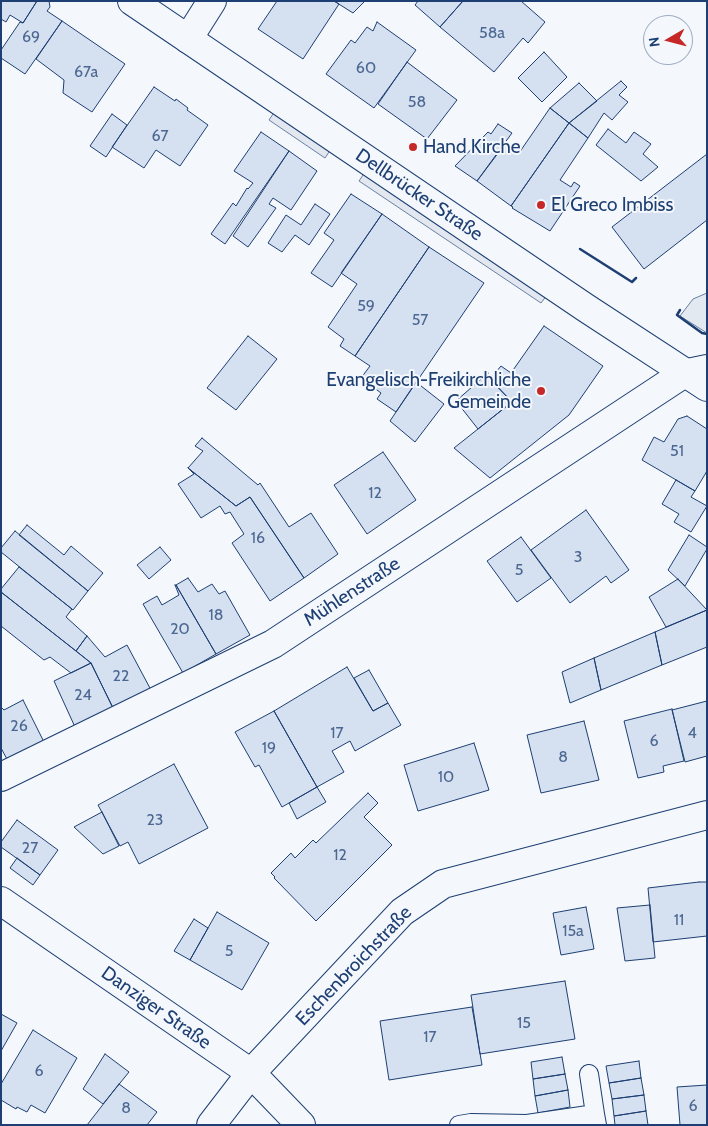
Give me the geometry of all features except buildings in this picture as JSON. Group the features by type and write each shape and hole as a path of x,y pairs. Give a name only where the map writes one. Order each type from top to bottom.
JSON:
{"street":[{"name":"Dellbrücker Straße","path":"132,1 695,372 707,387"},
{"path":"188,39 212,1"},
{"name":"Mühlenstraße","path":"1,777 273,644 695,372"},
{"name":"Eschenbroichstraße","path":"210,1125 251,1073 402,912 443,884 707,815"},
{"name":"Danziger Straße","path":"1,901 251,1073 301,1125"}],"lane":[{"path":"459,1125 471,1123 527,1124 596,1119 590,1074"}],"shaded area":[{"path":"275,111 331,149 325,158 269,120"},
{"path":"365,172 547,295 541,303 359,181"},
{"path":"707,293 707,333 680,316 693,299"}],"wall":[{"path":"580,249 632,282 636,278"},
{"path":"680,310 677,315 702,333 707,334"}],"place":[{"name":"Hand Kirche","path":"413,147"},
{"name":"El Greco Imbiss","path":"541,205"},
{"name":"Evangelisch-Freikirchliche Gemeinde","path":"541,391"}]}
